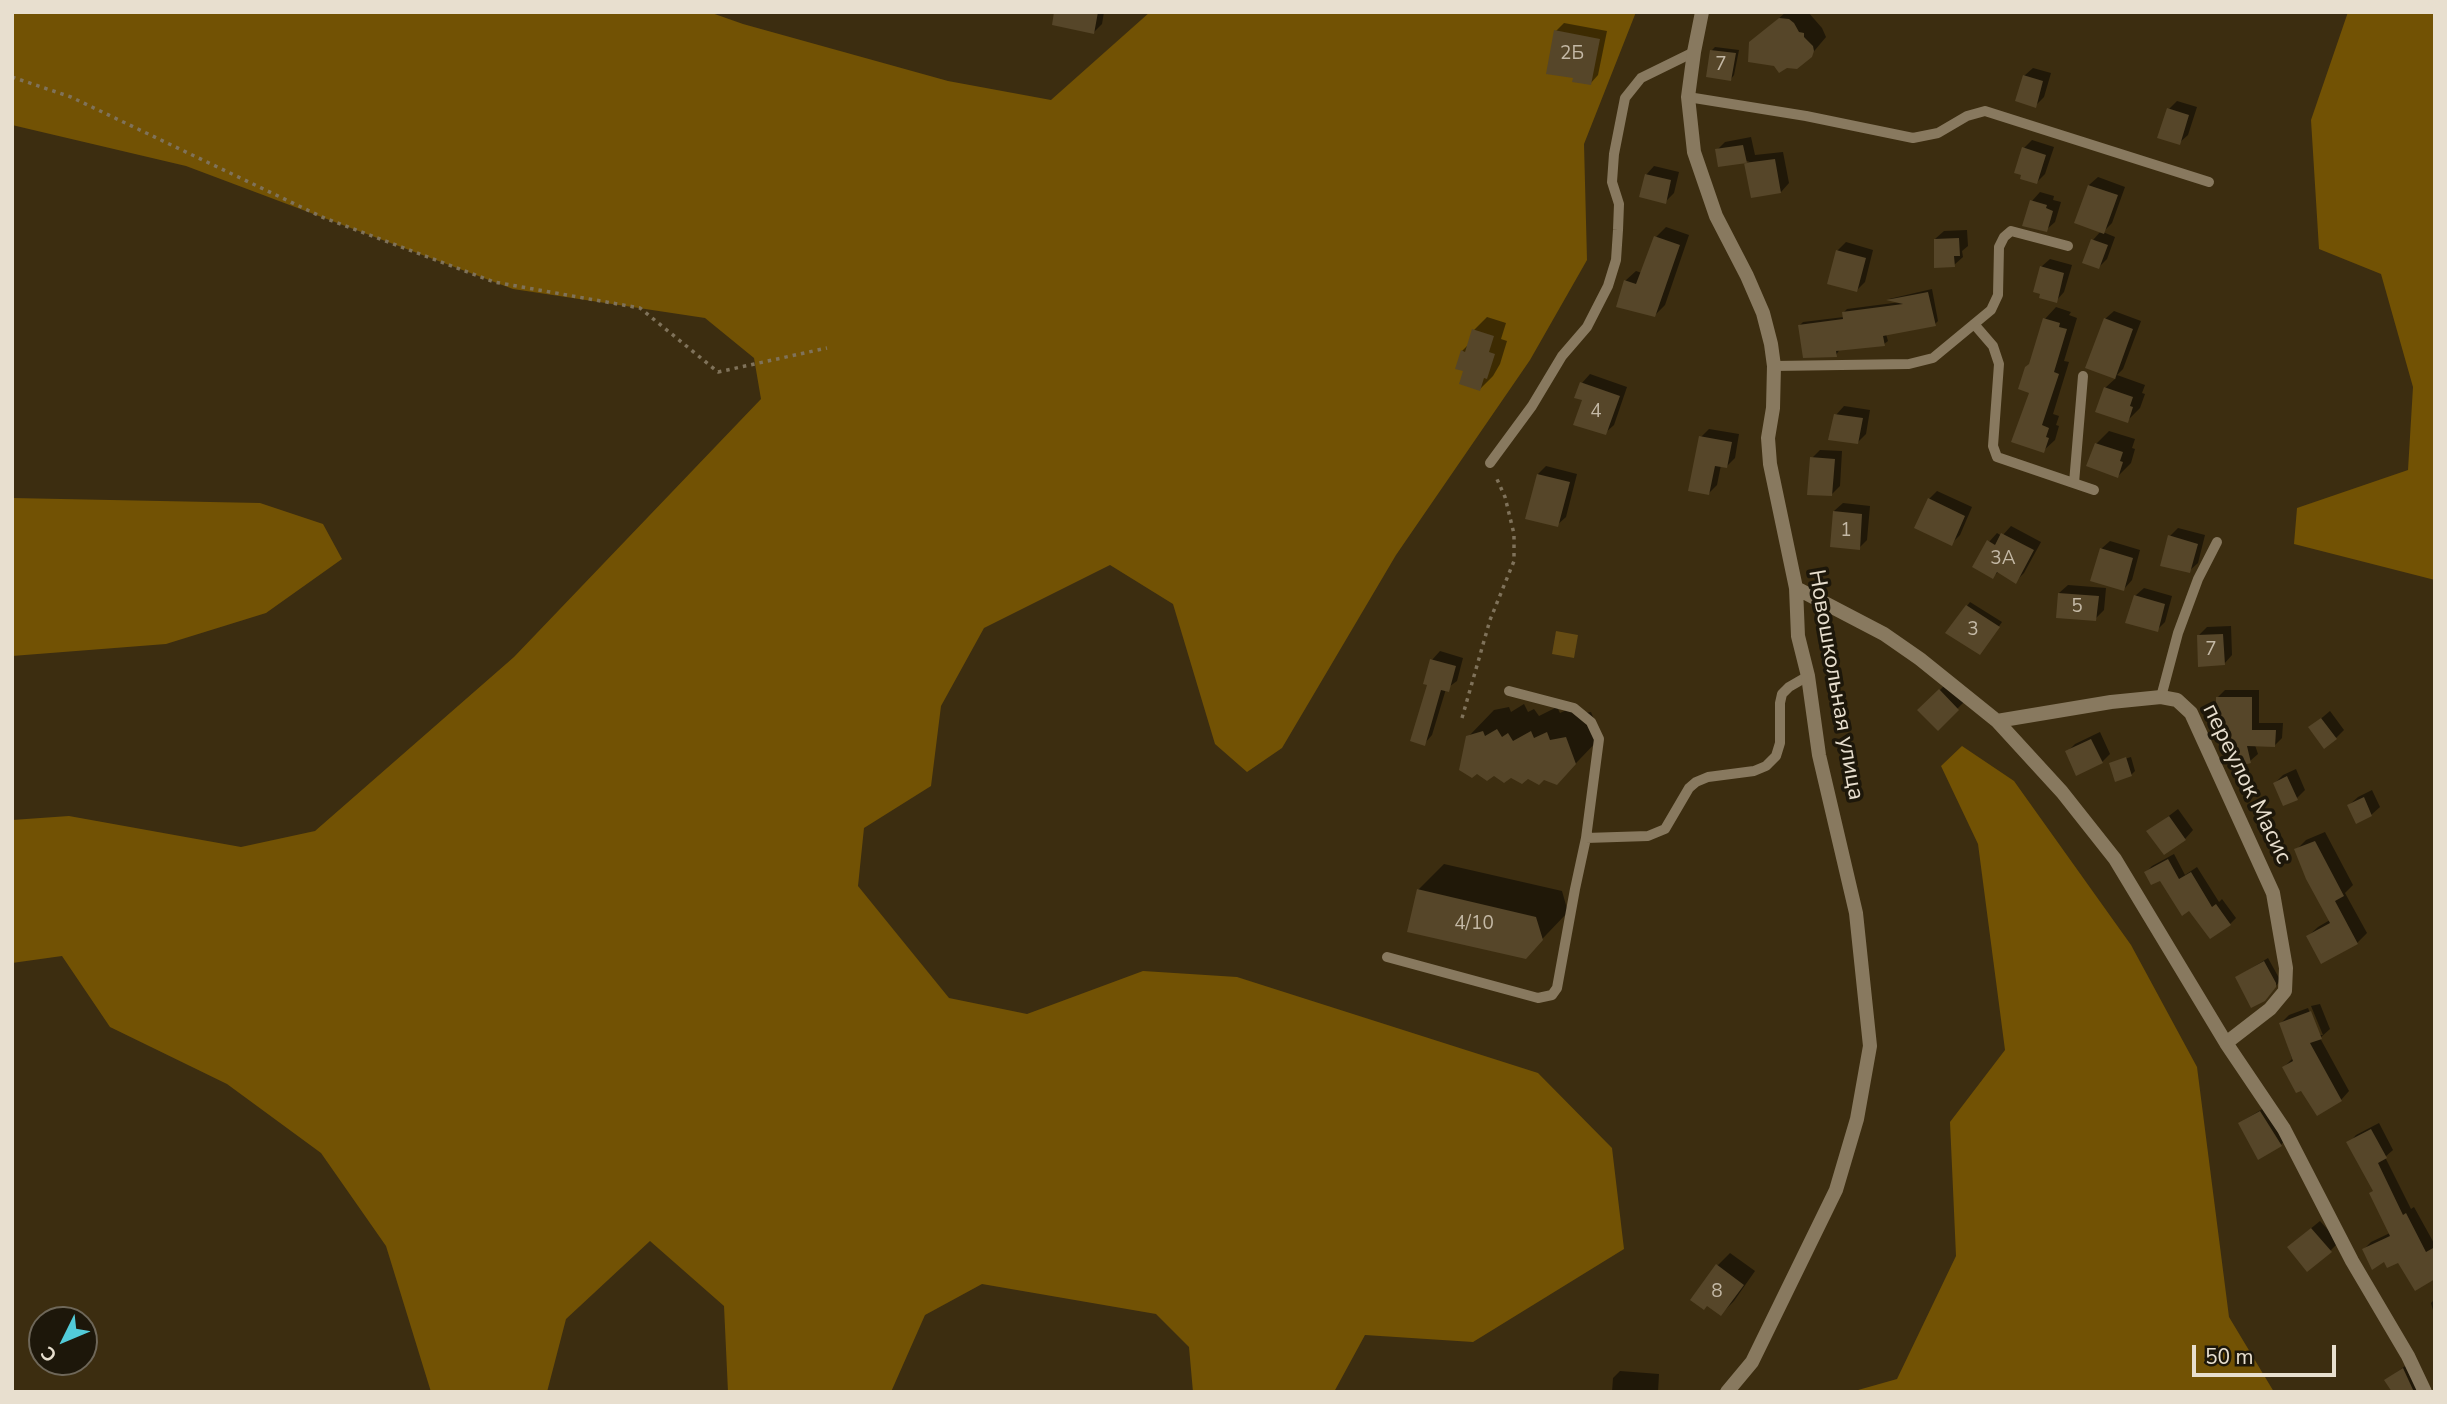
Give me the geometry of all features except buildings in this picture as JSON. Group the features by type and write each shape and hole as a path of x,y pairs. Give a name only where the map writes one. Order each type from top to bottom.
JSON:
{"street":[{"name":"Новошкольная улица","path":"1702,12 1688,97 1695,152 1716,216 1747,276 1763,313 1772,344 1773,408 1768,438 1770,464 1796,588 1798,636 1808,676 1819,755 1856,913 1870,1046 1857,1119 1836,1190 1752,1362 1727,1392"},
{"path":"1796,588 1884,634 1920,659 1997,721 2062,792 2115,859 2226,1043 2284,1129 2425,1392"},
{"path":"1997,721 2111,702 2161,697"},
{"name":"переулок Масис","path":"2161,697 2177,701 2192,713 2273,893 2286,968 2285,991 2270,1009 2226,1043"}],"lane":[{"path":"1490,463 1532,406 1562,356 1587,327 1608,286 1616,260 1618,230 1619,204 1612,182 1614,154 1625,97 1641,78 1694,52"},
{"path":"1688,97 1806,116 1913,138 1938,133 1967,116 1985,111 2209,182"},
{"path":"1774,366 1909,364 1933,358 1991,310 1998,295 1999,247 2011,231 2068,246"},
{"path":"1974,324 1993,346 1999,363 1993,446 1997,457 2094,490"},
{"path":"2074,483 2083,376"},
{"path":"2161,697 2178,633 2198,579 2217,542"},
{"path":"1586,838 1658,834 1665,829 1689,788 1696,782 1754,771 1766,766 1776,756 1780,743 1782,694 1808,676"},
{"path":"1387,957 1538,998 1552,995 1557,988 1574,888 1586,838 1599,739 1591,722 1574,708 1509,691"}],"path":[{"path":"12,77 71,97 322,217 494,282 640,308 718,372 827,348"},
{"path":"1462,718 1490,620 1514,561 1514,534 1505,497 1490,463"}],"shaded area":[{"path":"12,12 709,12 948,81 1051,100 1150,12 1636,12 1584,144 1587,260 1530,360 1396,555 1282,748 1247,772 1215,744 1173,604 1110,565 984,628 941,706 931,786 864,828 858,886 949,998 1027,1014 1143,971 1237,977 1538,1073 1612,1148 1624,1249 1473,1342 1365,1335 1334,1392 1193,1392 1189,1347 1156,1314 982,1284 925,1315 891,1392 728,1392 724,1306 650,1241 566,1319 547,1392 431,1392 386,1246 321,1153 227,1084 110,1027 62,956 12,963 12,820 69,816 241,847 315,831 514,657 761,399 754,358 705,318 513,289 186,166 12,125"},
{"path":"2348,12 2435,12 2435,580 2294,544 2297,508 2408,470 2413,387 2381,274 2319,249 2311,120"},
{"path":"12,498 260,503 323,524 342,559 266,613 166,644 12,656"},
{"path":"1556,631 1578,635 1574,658 1552,654"},
{"path":"1962,746 2014,781 2131,945 2197,1067 2229,1317 2274,1392 1851,1392 1897,1379 1956,1256 1950,1122 2005,1050 1978,844 1941,766"}]}
